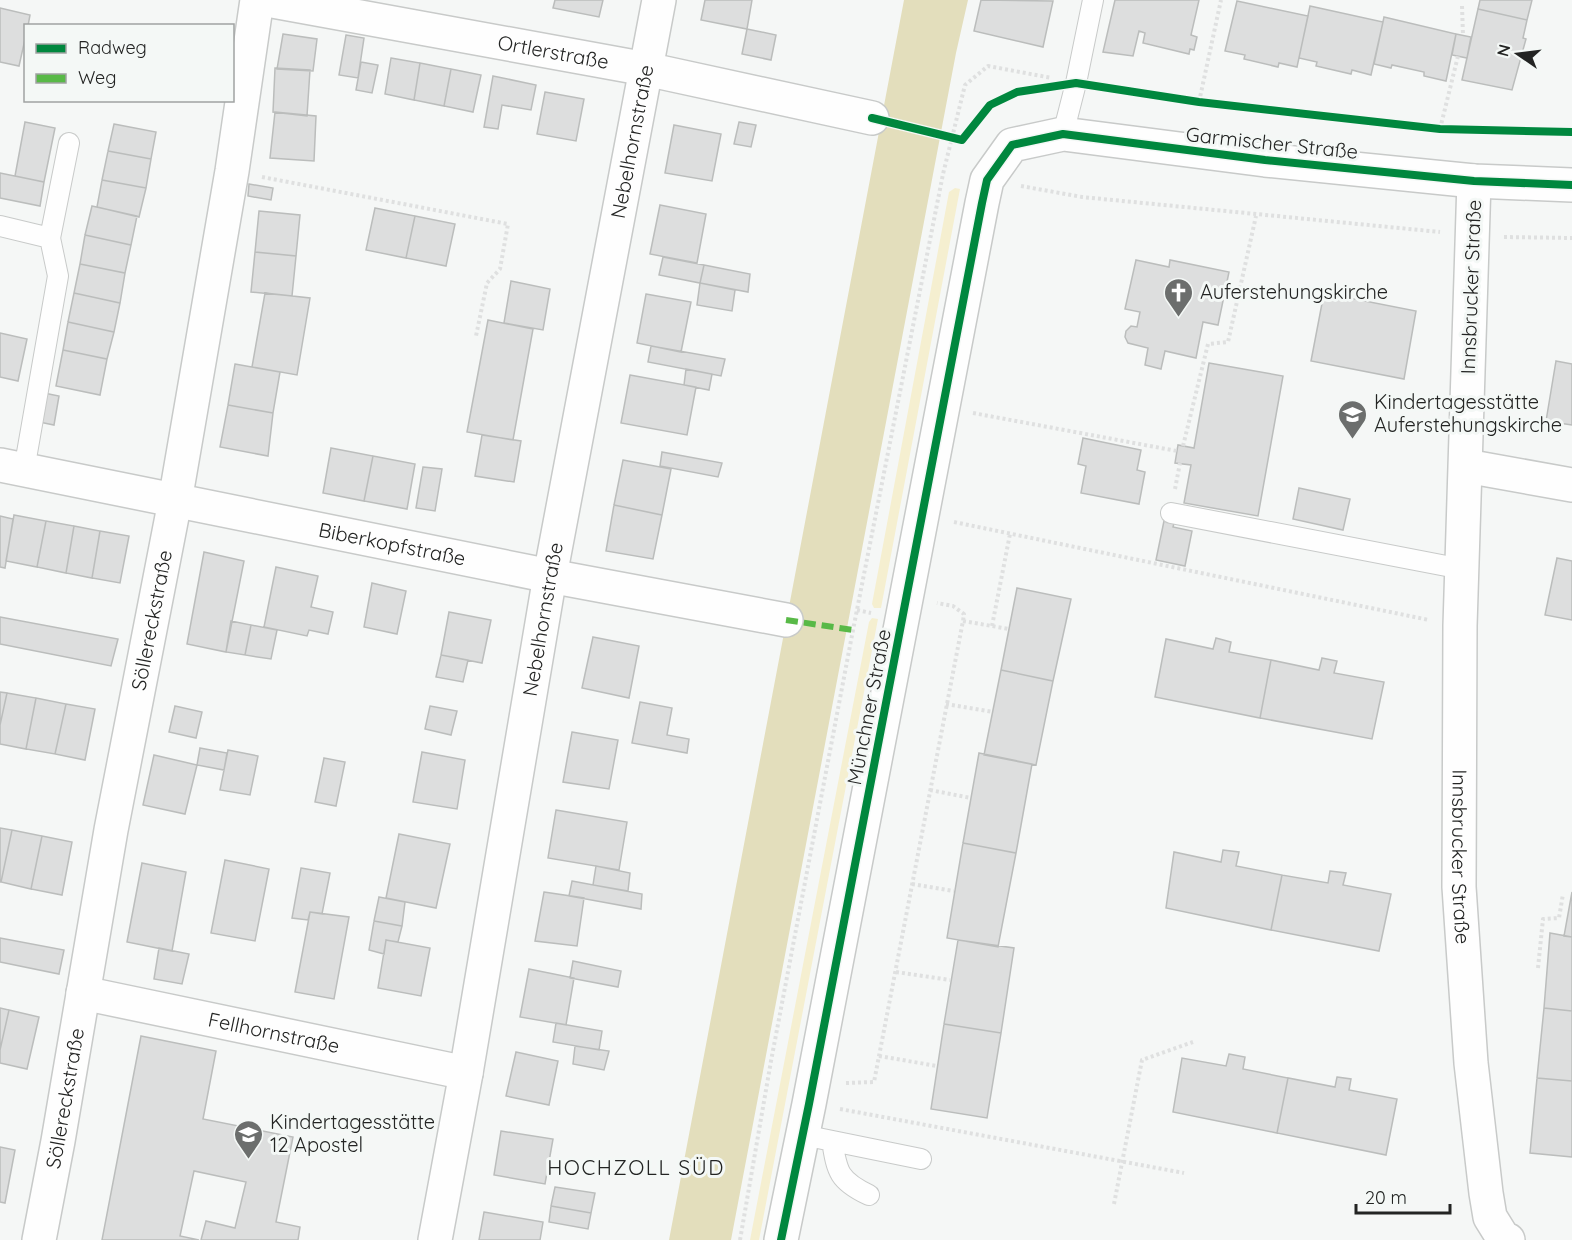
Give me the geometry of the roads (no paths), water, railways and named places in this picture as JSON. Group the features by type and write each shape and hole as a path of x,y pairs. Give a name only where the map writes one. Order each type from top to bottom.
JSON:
{"street":[{"name":"Ortlerstraße","path":"268,0 646,69 872,118"},
{"name":"Söllereckstraße","path":"39,1240 111,830 175,501 232,171 268,0"},
{"name":"Nebelhornstraße","path":"435,1240 466,1073 550,576 659,0"},
{"name":"Garmischer Straße","path":"987,180 1011,145 1063,134 1265,160 1474,181 1572,185"},
{"name":"Münchner Straße","path":"781,1240 820,1122 921,516 987,180"},
{"name":"Innsbrucker Straße","path":"1474,181 1460,626 1460,887 1471,1063 1490,1217 1503,1238 1508,1240"},
{"path":"1466,466 1572,484"},
{"name":"Biberkopfstraße","path":"12,468 550,576 786,620"},
{"name":"Fellhornstraße","path":"83,993 466,1073"}],"lane":[{"path":"1063,134 1093,0"},
{"path":"12,468 58,276 50,238 69,143"},
{"path":"0,226 50,238"},
{"path":"1171,513 1462,569"},
{"path":"820,1122 921,1159"},
{"path":"820,1122 843,1179 868,1195"}],"place":[{"name":"Auferstehungskirche","path":"1179,318"},
{"name":"Kindertagesstätte Auferstehungskirche","path":"1353,440"},
{"name":"Kindertagesstätte 12 Apostel","path":"249,1160"}],"district":[{"name":"HOCHZOLL SÜD","path":"636,1168"}]}
